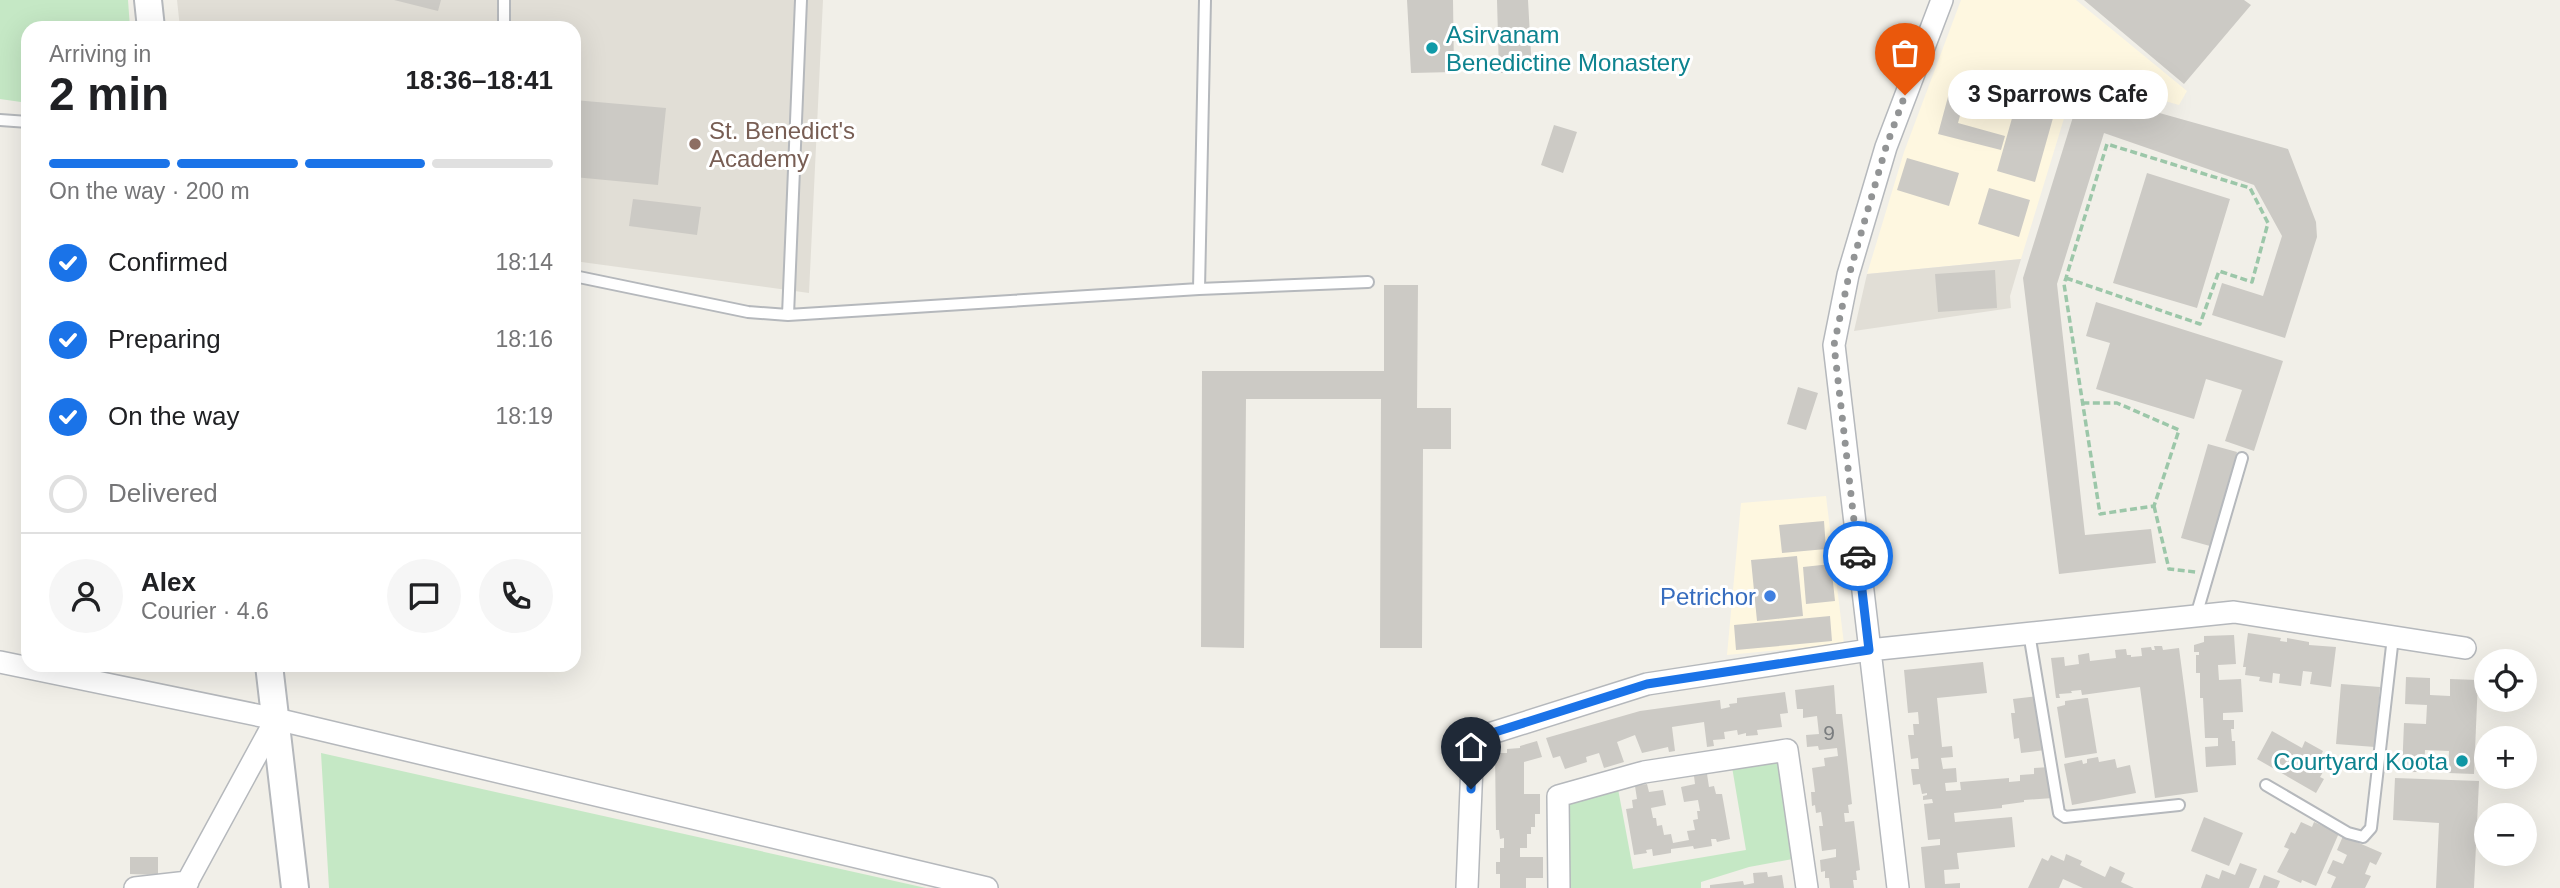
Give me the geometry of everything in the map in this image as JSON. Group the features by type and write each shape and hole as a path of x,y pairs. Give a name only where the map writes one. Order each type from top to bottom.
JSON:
{"street":[{"path":"148,0 150,21"},
{"path":"1898,888 1834,345 1849,275 1886,147 1942,0"},
{"path":"1467,888 1473,739 1647,684 1869,650 2234,612 2465,648"},
{"path":"0,662 21,666"},
{"path":"48,672 276,719 987,888"},
{"path":"270,672 295,888"},
{"path":"135,888 186,885 276,719"},
{"path":"1559,888 1558,796 1643,772 1787,750 1807,888"}],"lane":[{"path":"504,0 504,21"},
{"path":"788,315 802,0"},
{"path":"1199,289 1205,0"},
{"path":"0,120 21,122"},
{"path":"581,277 748,312 788,315 1199,289 1368,282"},
{"path":"2196,615 2242,458"},
{"path":"2029,633 2059,813 2064,817 2179,806"},
{"path":"2266,785 2348,833 2362,837 2371,828 2393,637"}],"path":[{"path":"2066,278 2200,324 2219,271 2252,282 2268,223 2250,188 2108,144 2064,284 2100,514 2154,506"},
{"path":"2082,403 2117,403 2179,430 2154,506 2169,569 2208,573"}],"shaded area":[{"name":"St. Benedict's Academy","path":"177,0 823,0 809,293 581,262 581,21 179,21"},
{"path":"1961,0 2076,0 2187,91 2179,105 2077,76 2021,259 1867,274 1904,152"},
{"path":"2021,259 2010,296 2011,308 1854,331 1867,274"},
{"path":"1826,496 1844,644 1727,655 1741,503"}],"green space":[{"path":"0,0 128,0 130,21 21,21 21,102 0,99"},
{"path":"321,753 926,888 329,888"},
{"path":"1781,759 1798,858 1749,867 1701,882 1701,888 1565,888 1564,803 1618,789 1633,869 1746,850 1732,767"}],"building":[{"path":"394,0 441,0 438,11"},
{"name":"Asirvanam Benedictine Monastery","path":"1407,0 1453,0 1454,72 1411,73"},
{"name":"Asirvanam Benedictine Monastery","path":"1497,0 1528,0 1532,72 1499,73"},
{"path":"2084,0 2244,0 2251,5 2184,84"},
{"path":"2024,76 2062,86 2035,182 1997,171"},
{"path":"1952,82 2004,96 2001,106 1965,97 1958,123 2005,136 2001,150 1938,134"},
{"path":"2081,91 2288,149 2316,222 2317,237 2285,338 2212,315 2222,283 2263,296 2282,236 2254,185 2104,133 2057,284 2085,535 2151,529 2156,563 2059,574 2023,278"},
{"path":"581,101 666,108 658,185 581,178"},
{"path":"1554,125 1577,132 1563,173 1541,165"},
{"path":"1907,158 1959,173 1949,206 1897,190"},
{"path":"2147,173 2230,199 2197,308 2113,283"},
{"path":"1989,188 2030,200 2019,237 1978,224"},
{"path":"633,199 701,207 697,235 629,226"},
{"path":"1995,270 1997,308 1938,312 1935,274"},
{"path":"1384,285 1418,285 1417,408 1451,408 1451,449 1423,449 1422,648 1380,648 1381,399 1246,399 1244,648 1201,647 1202,371 1384,371"},
{"path":"2096,302 2283,361 2254,451 2225,441 2242,390 2206,379 2194,419 2096,389 2110,343 2086,336"},
{"path":"1798,387 1818,393 1806,430 1787,424"},
{"path":"2208,444 2237,452 2210,546 2181,538"},
{"path":"1824,521 1826,549 1782,553 1779,525"},
{"path":"1797,556 1803,616 1757,621 1751,560"},
{"path":"1831,564 1835,601 1806,604 1803,567"},
{"path":"1830,616 1832,641 1736,650 1734,625"},
{"path":"2248,633 2281,638 2280,641 2287,642 2287,638 2309,642 2309,645 2336,647 2331,687 2310,684 2312,672 2303,671 2301,686 2279,683 2280,674 2273,673 2272,683 2259,681 2260,677 2245,675 2246,667 2243,667"},
{"path":"2234,635 2236,664 2218,665 2219,680 2241,679 2243,712 2223,713 2223,720 2234,720 2234,729 2231,729 2232,741 2235,741 2236,765 2206,767 2205,747 2218,746 2218,738 2205,738 2200,673 2196,673 2196,655 2199,655 2199,652 2194,652 2194,645 2204,642 2204,636"},
{"path":"2154,646 2162,646 2163,650 2179,648 2198,792 2155,798 2140,687 2082,695 2081,690 2071,691 2072,693 2059,694 2060,698 2056,698 2051,658 2064,657 2065,666 2079,664 2078,655 2089,653 2090,661 2116,658 2115,650 2126,649 2127,655 2131,657 2142,656 2141,648 2151,647 2155,650"},
{"path":"1983,662 1987,693 1937,698 1942,747 1952,746 1953,757 1941,758 1943,769 1956,768 1957,782 1945,783 1946,791 1961,790 1960,782 2009,778 2009,782 2020,781 2020,775 2034,774 2034,768 2050,767 2053,798 2024,800 2002,805 2002,808 1954,813 1955,822 2012,817 2015,847 1957,853 1959,869 1944,870 1945,884 1960,883 1960,888 1925,888 1921,847 1940,845 1940,839 1928,840 1924,804 1933,803 1932,799 1923,800 1927,793 1922,794 1920,784 1913,785 1911,769 1919,769 1918,758 1911,759 1908,735 1914,735 1913,724 1919,724 1918,712 1908,713 1904,670"},
{"path":"2406,677 2430,678 2430,695 2450,696 2450,679 2474,680 2474,712 2477,712 2474,774 2448,773 2449,751 2425,750 2424,772 2402,772 2404,723 2426,724 2427,705 2405,704"},
{"path":"2341,684 2380,687 2375,747 2336,744"},
{"path":"1834,685 1836,714 1842,714 1852,804 1848,805 1849,813 1844,813 1845,822 1854,821 1860,870 1856,871 1857,880 1853,880 1854,888 1830,888 1829,878 1825,878 1825,871 1821,872 1820,860 1836,857 1836,849 1822,851 1819,826 1823,826 1821,812 1816,813 1815,805 1812,806 1811,792 1815,792 1812,768 1825,766 1824,758 1838,756 1837,748 1819,750 1818,746 1807,747 1806,735 1819,734 1817,716 1803,718 1803,709 1797,709 1795,690"},
{"path":"1785,692 1788,713 1780,714 1782,727 1757,730 1758,735 1738,735 1737,730 1724,732 1725,739 1713,740 1714,746 1707,747 1704,722 1672,727 1675,751 1669,752 1668,747 1642,753 1635,735 1617,742 1624,762 1604,768 1599,753 1586,757 1587,762 1565,769 1560,756 1553,758 1546,738 1640,711 1720,700 1721,709 1737,703 1737,698"},
{"path":"2038,696 2045,750 2021,753 2019,738 2014,739 2011,713 2015,713 2013,699"},
{"path":"2088,698 2097,753 2065,758 2057,707 2065,705 2065,701"},
{"path":"2272,731 2302,748 2305,741 2323,751 2319,759 2328,764 2320,777 2324,779 2316,793 2257,759"},
{"path":"1537,741 1542,757 1524,762 1524,794 1540,794 1540,814 1535,814 1535,827 1531,827 1531,834 1527,834 1527,848 1520,848 1520,857 1543,857 1543,878 1526,878 1526,888 1500,888 1500,874 1496,874 1496,862 1500,862 1500,848 1504,848 1504,838 1500,839 1499,830 1496,830 1495,753 1507,753 1507,749 1520,748"},
{"path":"2098,757 2099,762 2115,759 2117,768 2130,765 2136,793 2072,805 2064,764 2082,760 2083,764 2087,763 2087,759"},
{"path":"1707,774 1709,787 1714,786 1716,794 1722,794 1730,839 1717,842 1716,839 1711,839 1712,846 1671,849 1671,853 1653,856 1652,849 1646,850 1647,853 1634,855 1626,809 1633,808 1632,800 1637,799 1635,786 1647,784 1649,792 1663,790 1666,805 1651,808 1657,826 1662,825 1664,835 1671,834 1673,843 1689,840 1687,831 1695,830 1693,820 1698,819 1697,811 1700,811 1698,800 1684,802 1681,787 1695,784 1694,776"},
{"path":"2395,778 2474,781 2474,789 2479,789 2478,803 2474,803 2474,888 2436,888 2439,823 2393,820"},
{"path":"2204,817 2243,833 2229,866 2191,851"},
{"path":"2301,822 2312,827 2314,822 2339,833 2316,886 2302,880 2301,883 2277,872 2289,849 2284,847 2291,832 2295,834"},
{"path":"2343,836 2382,853 2376,865 2370,862 2365,874 2371,876 2365,888 2331,888 2336,877 2327,873 2333,860 2343,864 2347,855 2337,850"},
{"path":"2066,854 2082,861 2080,865 2105,877 2110,866 2125,873 2121,882 2134,888 2083,888 2063,879 2059,888 2028,888 2042,858 2048,861 2051,855 2064,861"},
{"path":"130,857 158,857 158,875 130,874"},
{"path":"2240,863 2257,869 2249,888 2201,888 2206,874 2219,879 2222,870 2235,875"},
{"path":"1767,872 1768,877 1782,875 1784,888 1710,888 1710,885 1743,881 1744,885 1754,883 1753,873"},
{"path":"2264,875 2280,881 2277,888 2259,888"}],"way so far":[{"path":"1858,556 1834,345 1849,275 1886,147 1905,95"}],"place":[{"name":"Asirvanam Benedictine Monastery","path":"1432,48"},
{"name":"3 Sparrows Cafe","path":"1905,95"},
{"name":"St. Benedict's Academy","path":"695,144"},
{"name":"Petrichor","path":"1770,596"},
{"name":"Courtyard Koota","path":"2462,761"}],"route":[{"path":"1471,789 1473,739 1647,684 1869,650 1858,556"}]}
